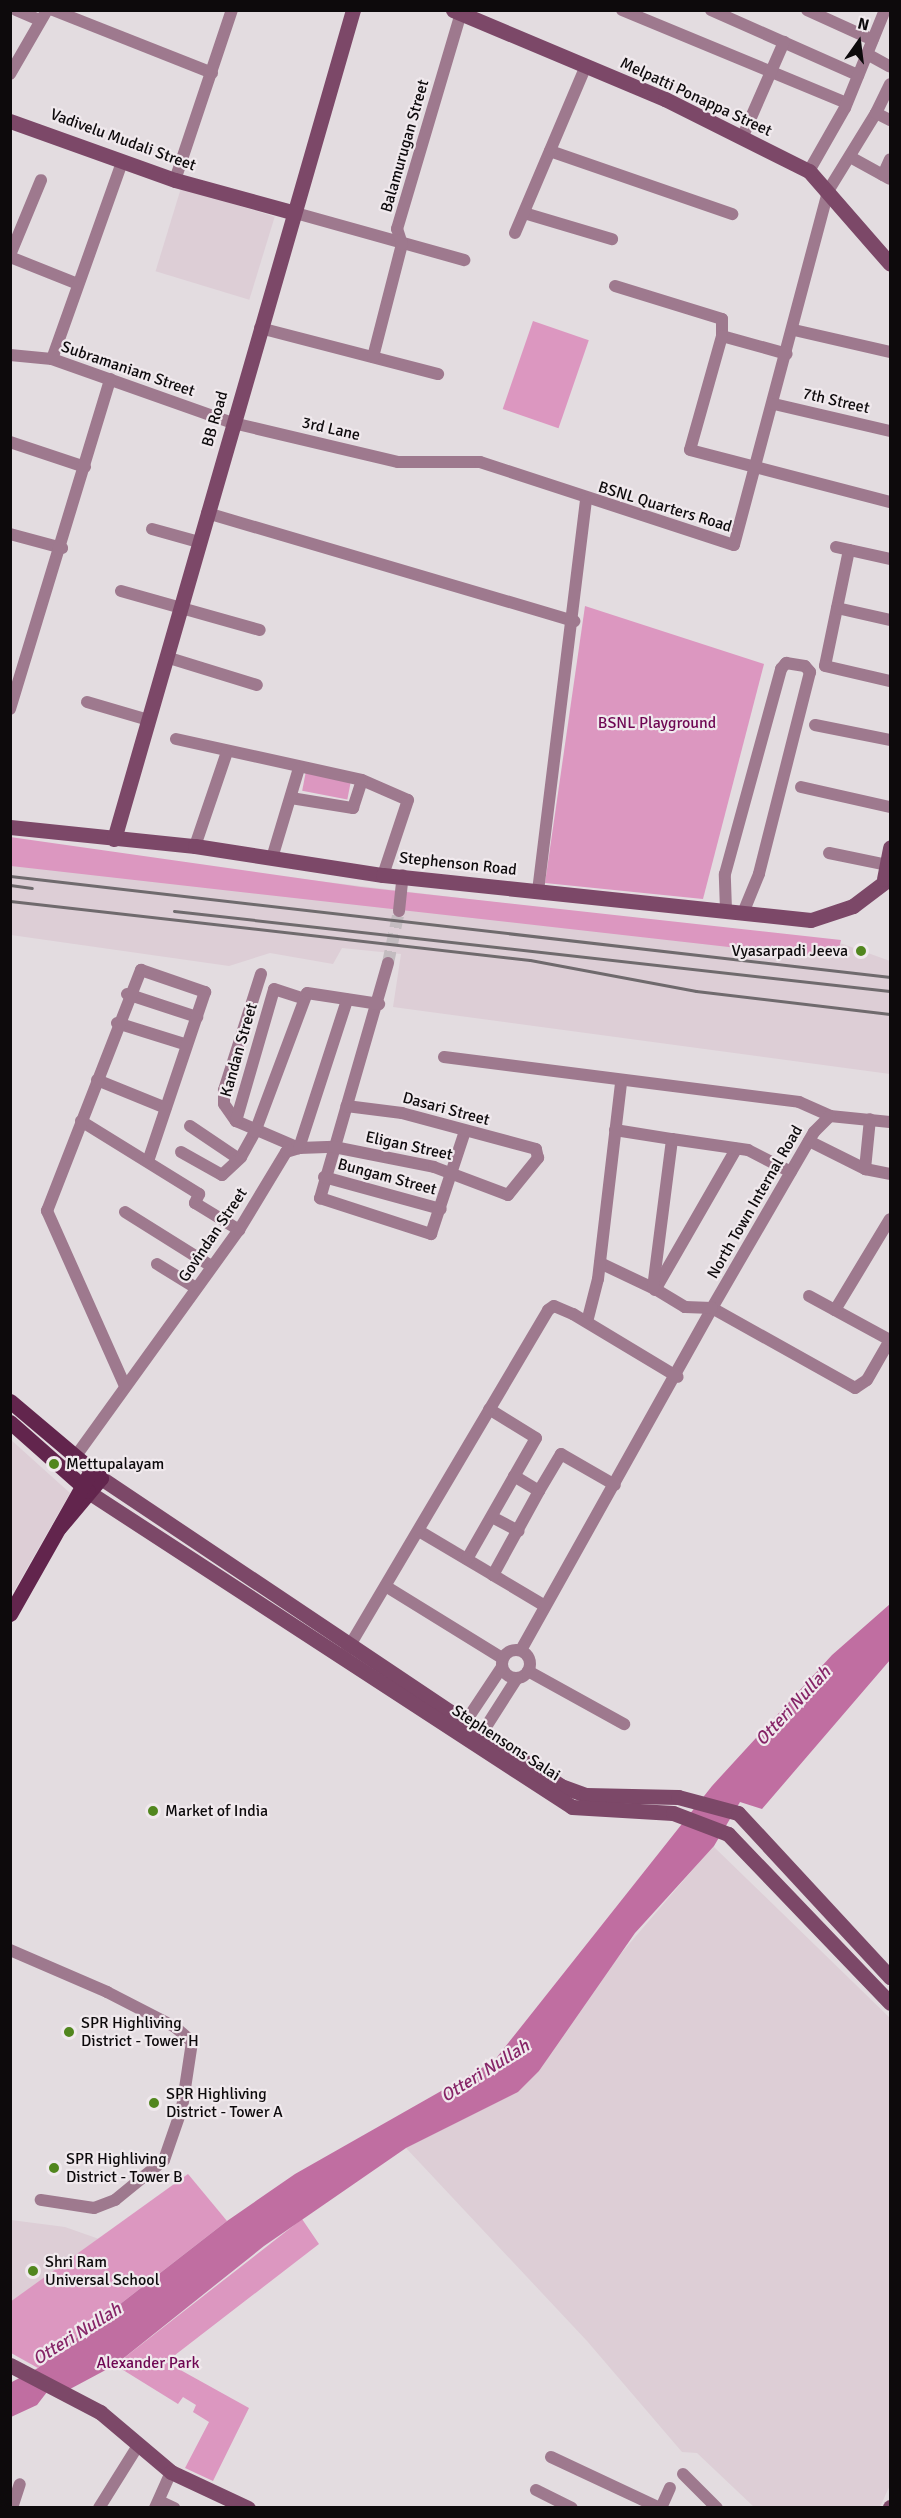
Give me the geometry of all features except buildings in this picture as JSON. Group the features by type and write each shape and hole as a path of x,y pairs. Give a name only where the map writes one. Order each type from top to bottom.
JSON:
{"main road":[{"name":"BB Road","path":"114,839 292,212 353,10"},
{"name":"Melpatti Ponappa Street","path":"457,12 586,66 809,171 891,264"},
{"name":"Vadivelu Mudali Street","path":"10,121 63,136 122,162 175,180 292,212"},
{"name":"Stephenson Road","path":"10,827 195,846 383,875 403,875 538,891 727,904 811,920 832,917 887,874"},
{"path":"887,874 891,848"},
{"path":"10,1401 74,1458 96,1474 59,1528 10,1614"},
{"path":"10,1422 86,1490"},
{"name":"Stephensons Salai","path":"96,1474 561,1786 586,1795 678,1797 738,1813 891,1977"},
{"name":"Stephensons Salai","path":"86,1490 572,1807 674,1813 728,1834 891,2003"},
{"path":"14,2366 67,2392 139,2444 171,2472 248,2508"}],"street":[{"path":"10,74 44,15 16,10"},
{"path":"53,10 212,73"},
{"path":"175,180 232,10"},
{"path":"622,10 772,70 847,103"},
{"path":"711,10 858,75"},
{"path":"807,10 873,40"},
{"path":"809,171 847,103 885,10"},
{"name":"Balamurugan Street","path":"373,357 402,244 397,229 457,12"},
{"path":"742,138 784,42"},
{"path":"867,54 891,67"},
{"path":"515,233 586,66"},
{"path":"756,467 794,330 828,191 852,158 891,84"},
{"path":"876,113 891,120"},
{"path":"550,151 732,214"},
{"path":"852,158 887,177 891,159"},
{"path":"52,359 122,162"},
{"path":"41,180 10,256 78,284"},
{"path":"292,212 464,260"},
{"path":"524,213 612,239"},
{"path":"615,286 722,319 722,336 690,450 891,502"},
{"path":"260,328 438,374"},
{"path":"794,330 891,352"},
{"path":"722,336 787,354"},
{"name":"Subramaniam Street","path":"10,355 52,359 232,423"},
{"path":"10,709 62,548 110,379"},
{"name":"7th Street","path":"774,404 891,431"},
{"name":"3rd Lane","path":"232,423 398,462 480,462 586,500"},
{"path":"10,442 85,466"},
{"name":"BSNL Quarters Road","path":"586,500 734,545 756,467"},
{"path":"538,891 574,621 586,500"},
{"path":"207,513 574,621"},
{"path":"152,529 199,542"},
{"path":"10,534 62,548"},
{"path":"836,547 891,559"},
{"path":"849,550 825,666 891,681"},
{"path":"121,591 260,630"},
{"path":"837,608 891,620"},
{"path":"166,657 257,685"},
{"path":"727,904 726,884 781,669 786,663 805,666 809,676 759,874 750,889 745,908"},
{"path":"87,702 148,720"},
{"path":"814,725 891,740"},
{"path":"176,739 362,780 408,800 383,875"},
{"path":"195,846 227,752"},
{"path":"272,858 300,768"},
{"path":"291,798 353,808 362,780"},
{"path":"801,787 891,807"},
{"path":"829,853 887,874"},
{"path":"399,910 403,875"},
{"path":"726,884 750,889"},
{"path":"388,963 379,1004 319,1194 323,1202 431,1234 465,1131"},
{"path":"124,1386 47,1211 128,994 141,970 199,986 205,992 148,1161"},
{"path":"261,974 224,1090 224,1104 236,1121 255,1132 299,1148 347,1000"},
{"name":"Kandan Street","path":"236,1121 274,989 301,998"},
{"path":"181,1152 222,1175 255,1132 301,998 315,992 347,1000 379,1004"},
{"path":"128,994 197,1017"},
{"path":"117,1023 187,1046"},
{"path":"444,1057 621,1082 799,1102 830,1116 891,1122"},
{"path":"97,1080 166,1108"},
{"path":"587,1322 600,1263 621,1082"},
{"name":"Dasari Street","path":"346,1106 402,1113 536,1149 538,1158 508,1195"},
{"name":"North Town Internal Road","path":"521,1650 678,1377 712,1308 809,1141 830,1116"},
{"path":"865,1169 870,1119"},
{"path":"81,1121 199,1194 195,1203 239,1230"},
{"path":"190,1126 236,1157"},
{"path":"615,1130 736,1149 791,1172"},
{"path":"654,1289 672,1139"},
{"path":"809,1141 865,1169 891,1174"},
{"name":"Eligan Street","path":"299,1148 334,1147 453,1172 508,1195"},
{"name":"Govindan Street","path":"65,1471 124,1386 239,1230 286,1152 299,1148"},
{"path":"654,1289 736,1149"},
{"name":"Bungam Street","path":"324,1177 441,1209"},
{"path":"125,1212 211,1266"},
{"path":"835,1310 891,1219"},
{"path":"600,1263 686,1307 712,1308 855,1388 867,1380 890,1340 809,1296"},
{"path":"157,1264 196,1288"},
{"path":"342,1657 387,1587 548,1310 559,1307 678,1377"},
{"path":"467,1559 536,1438 489,1409"},
{"path":"493,1575 561,1454 615,1485"},
{"path":"514,1476 539,1491"},
{"path":"492,1517 518,1531"},
{"path":"419,1531 545,1606"},
{"path":"387,1587 502,1662 517,1678"},
{"path":"466,1721 502,1662 521,1650 529,1659 528,1671"},
{"path":"482,1733 517,1678 528,1671"},
{"path":"528,1671 624,1724"},
{"path":"10,1950 136,2007 192,2042 182,2108 164,2160 115,2200 94,2208 41,2200"},
{"path":"99,2508 139,2444"},
{"path":"551,2457 660,2508 670,2488"},
{"path":"171,2472 157,2504 174,2508"},
{"path":"683,2474 717,2508"},
{"path":"12,2508 20,2484"},
{"path":"536,2490 572,2508"}],"shaded area":[{"path":"181,188 275,217 249,300 156,271"},
{"path":"11,844 843,944 890,961 890,1074 393,1007 401,954 342,948 333,964 270,953 229,966 11,935"},
{"path":"10,1439 70,1493 14,1591 10,1589"},
{"path":"713,1846 890,2018 890,2485 880,2507 754,2507 697,2453 682,2452 587,2341 406,2148 518,2092 539,2071 600,1978"},
{"name":"Shri Ram Universal School","path":"11,2220 65,2227 99,2239 11,2302"}],"green space":[{"path":"533,321 589,340 559,428 503,409"},
{"name":"BSNL Playground","path":"585,606 764,664 703,899 545,883"},
{"path":"306,771 351,780 347,799 302,791"},
{"path":"10,837 361,887 841,940 839,949 820,949 818,957 11,866"},
{"path":"188,2174 227,2221 38,2368 11,2353 10,2302"},
{"name":"Alexander Park","path":"302,2219 319,2244 166,2362 249,2408 213,2481 185,2468 209,2422 193,2412 196,2405 183,2397 178,2404 115,2365"}],"water":[{"name":"Otteri Nullah","path":"890,1604 890,1660 762,1809 740,1802 714,1846 635,1933 539,2071 518,2092 406,2148 264,2246 115,2365 57,2396 47,2392 37,2405 11,2417 10,2383 38,2368 227,2221 295,2174 494,2061 712,1786 832,1655"}],"tunnel":[{"path":"388,963 399,911"}],"railway":[{"path":"10,876 890,977"},
{"path":"10,885 32,888"},
{"path":"10,901 530,960 696,991 890,1014"},
{"path":"174,911 890,991"}],"place":[{"name":"Vyasarpadi Jeeva","path":"861,951"},
{"name":"Mettupalayam","path":"54,1464"},
{"name":"Market of India","path":"153,1811"},
{"name":"SPR Highliving District - Tower H","path":"69,2032"},
{"name":"SPR Highliving District - Tower A","path":"154,2103"},
{"name":"SPR Highliving District - Tower B","path":"54,2168"},
{"name":"Shri Ram Universal School","path":"33,2271"}]}
